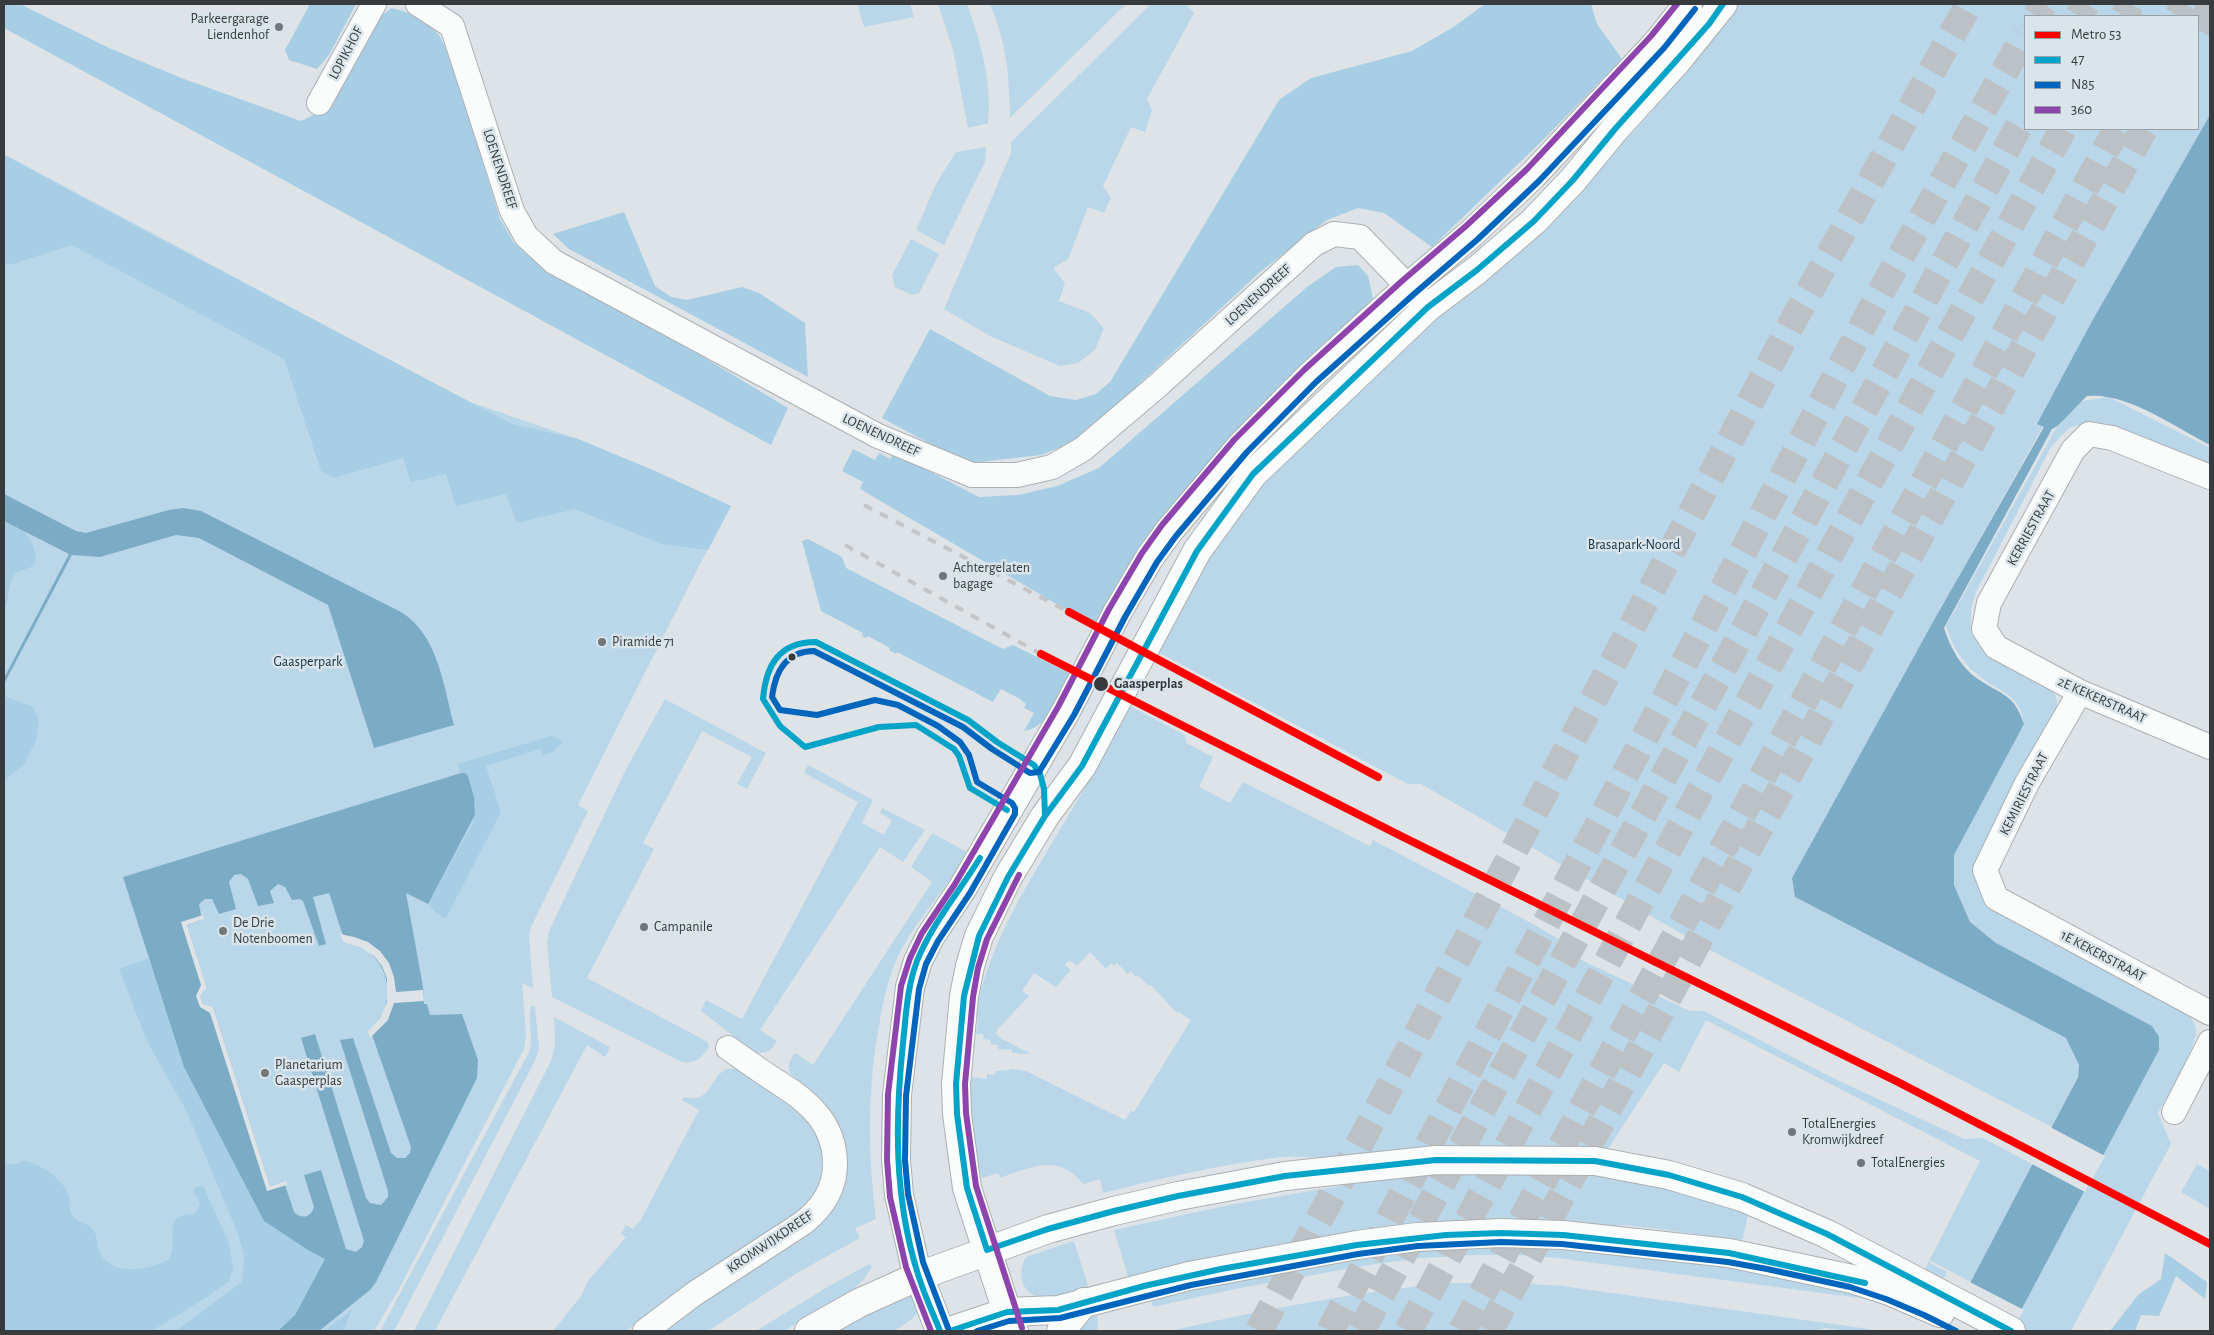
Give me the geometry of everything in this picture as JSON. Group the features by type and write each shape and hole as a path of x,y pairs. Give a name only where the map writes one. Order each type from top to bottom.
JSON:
{"main road":[{"path":"940,1331 915,1265 899,1195 896,1120 897,1095 910,987 918,961 930,937 962,889 1066,711 1117,613 1150,557 1169,531 1240,446 1310,376 1472,233 1533,175 1658,42 1688,4"},
{"path":"1011,1322 967,1188 956,1084 964,996 970,966 979,936 996,899 1021,853 1045,816 1082,766 1179,583 1224,511 1252,474 1428,307 1477,270 1547,207 1677,61 1723,4"},
{"path":"809,1331 860,1303 920,1276 987,1250 1069,1223 1178,1196 1285,1176 1436,1160 1595,1161 1669,1174 1742,1197 1827,1234 1932,1299 1975,1331"},
{"path":"950,1331 1011,1322 1084,1302 1221,1269 1357,1245 1417,1237 1501,1233 1563,1235 1729,1253 1852,1279 1890,1291 1932,1299 2011,1331"},
{"path":"1061,1331 1084,1302"}],"street":[{"name":"LOPIKHOF","path":"319,103 374,4"},
{"name":"LOENENDREEF","path":"418,4 452,26 512,211 526,236 554,262 878,436 972,475 1017,475 1052,467 1083,449 1156,387 1314,244 1334,234 1360,237 1428,307"},
{"name":"KERRIESTRAAT","path":"1996,647 1984,629 1989,603 2073,450 2088,434 2112,438 2210,476"},
{"name":"2E KEKERSTRAAT","path":"1996,647 2080,692 2210,747"},
{"name":"KEMIRIESTRAAT","path":"1996,898 1986,870 2028,784 2080,692"},
{"name":"1E KEKERSTRAAT","path":"1996,898 2210,1013"},
{"path":"2174,1112 2210,1042"},
{"name":"KROMWIJKDREEF","path":"645,1331 694,1294 803,1223 818,1210 825,1200 833,1180 834,1148 830,1134 819,1114 787,1087 728,1048"}],"green space":[{"path":"857,4 910,4 914,17 864,27"},
{"path":"938,4 967,4 977,33 987,77 988,123 968,128 953,50"},
{"path":"990,4 1126,4 1010,118 1004,46"},
{"path":"1151,4 1186,4 1194,13 1147,99 1152,110 1145,132 1131,127 1103,186 1111,198 1104,213 1088,207 1068,259 1053,268 1065,283 1059,301 1090,313 1104,328 1095,350 1078,363 1060,366 990,336 944,309 1011,153 1011,142"},
{"name":"Brasapark-Noord","path":"1736,4 2210,4 2210,130 1934,620 1792,878 1795,897 2066,1038 2079,1065 2078,1076 2052,1127 1712,951 1421,784 1408,784 1156,651 1198,575 1235,517 1255,492 1311,432 1578,188 1636,129 1684,73"},
{"path":"986,147 985,162 944,245 916,230 936,184 956,152"},
{"name":"Gaasperpark","path":"4,154 467,401 578,439 655,471 731,506 578,805 588,811 531,927 529,935 533,988 522,983 526,1034 524,1049 398,1291 374,1331 4,1331"},
{"path":"911,239 939,254 919,293 912,295 895,287 892,275"},
{"path":"2109,397 2210,448 2210,474 2117,428 2087,423 2071,427 2051,447 1976,592 1971,610 1971,624 1975,635 1982,645 2047,686 2056,696 2058,709 1986,852 1992,905 2001,915 2187,1013 2194,1023 2196,1030 2192,1048 2187,1059 2158,1113 2171,1144 2071,1331 2009,1331 2159,1050 1996,943 1970,922 1954,885 1954,855 2024,724 2022,714 2013,699 1978,675 1962,659 1951,640 1946,626 2070,403"},
{"path":"665,699 766,753 747,789 737,784 752,757 702,731 643,843 654,849 587,978 708,1042 709,1047 704,1054 691,1062 682,1062 552,997 547,942 549,931 626,769"},
{"path":"1128,705 1185,735 1186,743 1213,757 1199,787 1230,803 1243,782 1370,846 1373,840 1533,924 1562,941 1577,958 1690,1011 1704,1011 1833,1078 1964,1139 1983,1138 2032,1164 1971,1282 1931,1261 1930,1263 1947,1272 1940,1285 1922,1275 1980,1161 1706,1020 1679,1072 1664,1063 1604,1155 1533,1148 1462,1146 1414,1148 1327,1157 1282,1157 1210,1168 1103,1193 1100,1179 1083,1184 1074,1174 1064,1168 1054,1166 1034,1167 1000,1178 998,1173 982,1178 976,1157 971,1126 969,1084 971,1077 987,1079 987,1074 995,1075 996,1071 1011,1069 1026,1071 1125,1120 1131,1111 1134,1112 1191,1020 1179,1012 1177,1013 1151,985 1149,986 1138,975 1136,977 1131,971 1128,974 1117,963 1114,966 1111,963 1106,969 1090,952 1077,966 1069,960 1065,965 1071,970 1056,987 1034,973 1022,991 1029,996 997,1030 996,1034 1002,1039 1031,1054 1012,1053 1012,1050 998,1049 998,1045 990,1044 991,1040 983,1039 984,1034 976,1034 978,1017 975,1016 981,990 989,965 1009,918 1088,782"},
{"path":"808,765 873,800 862,823 884,835 892,820 880,813 882,808 925,830 903,862 880,847 760,1030 777,1041 768,1051 758,1053 754,1052 701,1011 706,1000 742,1019 858,802 804,773"},
{"path":"932,833 967,852 952,877 901,950 893,968 885,997 872,1075 870,1123 871,1171 876,1219 855,1228 860,1238 797,1273 708,1331 665,1331 732,1283 809,1234 828,1217 835,1206 845,1179 847,1164 842,1136 837,1122 829,1109 820,1098 791,1074 789,1063 795,1053 813,1065 932,882 911,867"},
{"path":"531,1005 535,1007 539,1048 536,1059 394,1331 380,1331 529,1052"},
{"path":"554,1017 610,1047 605,1057 587,1045 435,1331 414,1331 552,1059 555,1043"},
{"path":"727,1069 737,1069 755,1081 797,1110 813,1127 820,1141 823,1167 822,1177 814,1196 799,1212 711,1268 626,1331 553,1331 581,1296 588,1281 626,1237 621,1234 626,1225 633,1229 640,1221 699,1110 682,1100 684,1097 700,1097 709,1089 716,1078"},
{"path":"2197,1164 2210,1171 2210,1209 2181,1192"},
{"path":"1581,1167 1749,1209 1743,1238 1741,1240 1627,1225 1556,1229 1130,1283 1114,1230 1229,1205 1387,1178 1440,1173"},
{"path":"1074,1241 1090,1292 1051,1298 1033,1295 1026,1289 1021,1274 1026,1257"},
{"path":"1442,1242 1600,1248 1813,1279 1875,1300 1557,1258 1518,1255 1420,1258 1375,1264 1240,1288 1153,1307 1149,1292"},
{"path":"869,1264 872,1266 864,1279 850,1292 784,1331 756,1331 824,1289"},
{"path":"1451,1283 1517,1283 1562,1286 1883,1331 1846,1331 1825,1328 1813,1331 1170,1331 1310,1302 1416,1286"},
{"path":"910,1296 914,1297 919,1311 912,1319 894,1331 835,1331 861,1318"},
{"path":"1096,1312 1098,1321 1097,1331 1078,1331 1089,1314"}],"shaded area":[{"path":"4,4 20,4 109,48 184,79 301,121 332,106 372,22 392,8 416,15 439,35 453,62 500,219 514,243 545,270 650,325 788,408 771,445 4,28"},
{"path":"310,4 356,4 329,55 317,69 289,60 285,50"},
{"path":"1485,4 1591,4 1597,24 1622,59 1546,137 1432,247 1384,213 1358,208 1327,220 1260,272 1107,414 1074,442 1041,455 971,463 882,418 930,329 1050,396 1076,400 1096,394 1110,382 1279,100 1311,78 1412,51 1455,26"},
{"path":"2210,115 2210,445 2134,405 2118,399 2087,396 2064,420 2052,429 1944,628 1953,650 1966,669 2011,700 2016,706 2024,724 1954,855 1954,885 1970,922 1996,943 2152,1026 2159,1037 2159,1050 2010,1331 1945,1331 2078,1077 2079,1065 2066,1038 1795,897 1792,878 1934,620 2044,427 2037,424 2091,323"},
{"path":"4,155 512,424 578,439 655,471 731,506 708,550 662,544 575,509 517,523 506,494 456,506 446,474 411,482 403,458 334,478 321,471 284,359 72,245 9,265 4,262"},
{"path":"624,212 655,286 671,297 687,300 742,287 759,293 805,323 808,377 569,249 553,234"},
{"path":"1358,265 1368,276 1374,303 1096,627 860,489 863,482 842,471 853,449 875,460 879,453 890,459 894,453 979,497 1018,495 1057,486 1099,468 1307,287 1336,267"},
{"path":"4,494 76,531 86,533 169,510 183,508 201,511 401,612 414,622 432,648 438,662 454,725 374,748 328,605 199,538 176,535 100,557 72,555 4,684 4,678 69,554 4,521"},
{"path":"4,521 26,534 36,556 34,565 17,572 13,577 4,609"},
{"path":"808,539 842,557 846,568 1003,649 1013,645 1071,674 1053,709 1041,723 1024,731 1034,713 1024,708 1026,704 1020,699 1001,689 993,702 897,652 896,654 889,650 890,648 868,636 866,638 862,636 863,633 821,611 802,541"},
{"path":"4,696 33,707 39,721 36,741 24,764 4,781"},
{"path":"551,736 563,741 553,752 543,755 540,749 486,766 501,812 446,918 437,914 428,904 473,823 475,807 468,776 461,773 458,764"},
{"path":"461,773 465,773 468,776 474,797 475,815 428,904 406,893 423,987 424,1004 427,1004 430,1015 462,1014 478,1060 477,1078 376,1282 370,1290 319,1331 278,1331 295,1315 325,1259 264,1221 184,1067 123,877","holes":["241,874 248,879 258,906 274,903 270,891 278,884 285,887 292,900 300,899 303,901 319,946 326,944 313,897 329,893 345,942 360,946 372,954 386,978 386,1005 380,1018 370,1029 411,1147 410,1153 405,1158 397,1158 391,1153 353,1038 340,1040 388,1191 388,1197 381,1205 370,1203 366,1198 315,1034 301,1038 364,1241 362,1247 356,1252 346,1249 321,1170 304,1175 314,1207 311,1213 303,1217 294,1212 284,1182 270,1186 213,1007 203,1004 200,996 207,988 187,925 202,920 199,904 205,899 212,899 219,914 236,909 229,882 234,875"]},
{"path":"149,958 184,1067 264,1221 308,1250 326,1258 295,1315 278,1331 176,1331 242,1282 244,1256 238,1234 187,1112 148,1043 119,969"},
{"path":"25,1161 45,1169 62,1184 69,1196 72,1215 93,1230 101,1255 107,1262 123,1268 142,1268 161,1264 168,1260 173,1246 173,1225 175,1220 185,1214 192,1215 196,1212 200,1204 194,1194 194,1188 203,1186 229,1243 233,1269 229,1281 152,1331 4,1331 4,1162 12,1165"},
{"path":"2165,1253 2207,1282 2205,1299 2176,1276 2159,1316 2141,1315 2135,1331 2110,1331 2138,1295 2161,1279"},
{"path":"352,1310 343,1331 324,1331"}],"pier":[{"path":"203,915 204,919 187,925 207,988 200,996 203,1004 213,1007 270,1186 286,1181 287,1185 267,1191 210,1013 200,1007 196,996 201,985 181,922"},
{"path":"340,934 368,942 380,951 389,963 394,977 396,992 423,990 424,1001 394,1003 388,1020 370,1038 368,1031 380,1018 387,1002 387,979 382,966 374,956 360,947 343,942"},
{"path":"2050,1127 2105,1156 2085,1192 2030,1163"},
{"path":"1968,1281 2024,1310 2013,1331 1942,1331"}],"tunnel":[{"path":"1259,1331 1795,317 1969,4"},
{"path":"2037,15 2044,4"},
{"path":"2080,15 2086,4"},
{"path":"2125,15 2131,4"},
{"path":"2179,15 2185,4"},
{"path":"2199,28 2210,7"},
{"path":"1330,1331 1879,295 2024,37"},
{"path":"1361,1331 2024,117"},
{"path":"1408,1331 1684,820 2062,130"},
{"path":"1462,1331 1684,920 2116,130"},
{"path":"1489,1331 1745,854 2143,130"}],"railway":[{"path":"864,505 1069,612"},
{"path":"845,545 1041,654"}],"metro line":[{"name":"53","path":"1069,612 1378,777"},
{"name":"53","path":"1041,654 1401,836 1898,1082 2210,1244"}],"transit line":[{"name":"360","path":"931,1331 906,1267 890,1197 887,1160 888,1094 901,986 910,958 922,933 955,884 1058,707 1109,609 1142,553 1162,525 1234,440 1304,370 1527,169 1651,36 1677,4"},
{"name":"47","path":"1723,4 1709,24 1615,129 1573,180 1534,221 1477,270 1428,307 1253,474 1197,551 1082,766 1045,816 1008,877 979,936 964,996 956,1084 957,1114 967,1188 987,1250 1048,1229 1114,1211 1178,1196 1285,1176 1436,1160 1595,1161 1669,1175 1742,1197 1827,1234 2011,1331"},
{"name":"N85","path":"948,1328 923,1262 908,1194 905,1160 906,1096 919,989 926,964 938,941 970,893 1015,814 1015,808 1012,803 977,782 969,755 960,742 938,726 898,705 875,700 817,715 780,710 772,697 779,671 789,659 804,652 814,651 963,727 992,749 1030,773 1039,772 1074,715 1125,617 1157,562 1176,536 1247,452 1316,382 1478,239 1539,181 1664,48 1695,9"},
{"name":"47","path":"1007,810 970,788 959,756 954,749 916,725 879,727 805,747 780,726 763,699 767,676 771,666 784,651 793,646 816,642 968,720 997,742 1034,765 1040,774 1044,789 1045,816"},
{"name":"47","path":"940,1331 919,1279 909,1243 904,1215 898,1158 900,1072 907,1002 917,961 930,934 980,858"},
{"name":"360","path":"1019,875 987,939 978,968 973,997 965,1084 966,1113 976,1186 1022,1328"},
{"name":"47","path":"950,1331 1007,1312 1058,1310 1144,1286 1221,1269 1357,1245 1446,1235 1501,1233 1563,1235 1729,1253 1865,1283"},
{"name":"N85","path":"977,1331 1009,1321 1060,1318 1191,1285 1358,1254 1418,1246 1501,1242 1562,1244 1728,1262 1767,1269 1850,1287 1886,1299 1956,1331"}],"place":[{"name":"Parkeergarage Liendenhof","path":"279,27"},
{"name":"Achtergelaten bagage","path":"943,576"},
{"name":"Piramide 71","path":"602,642"},
{"name":"Gaasperplas","path":"1101,684"},
{"name":"Campanile","path":"644,927"},
{"name":"De Drie Notenboomen","path":"223,931"},
{"name":"Planetarium Gaasperplas","path":"265,1073"},
{"name":"TotalEnergies Kromwijkdreef","path":"1792,1132"},
{"name":"TotalEnergies","path":"1861,1163"}]}
